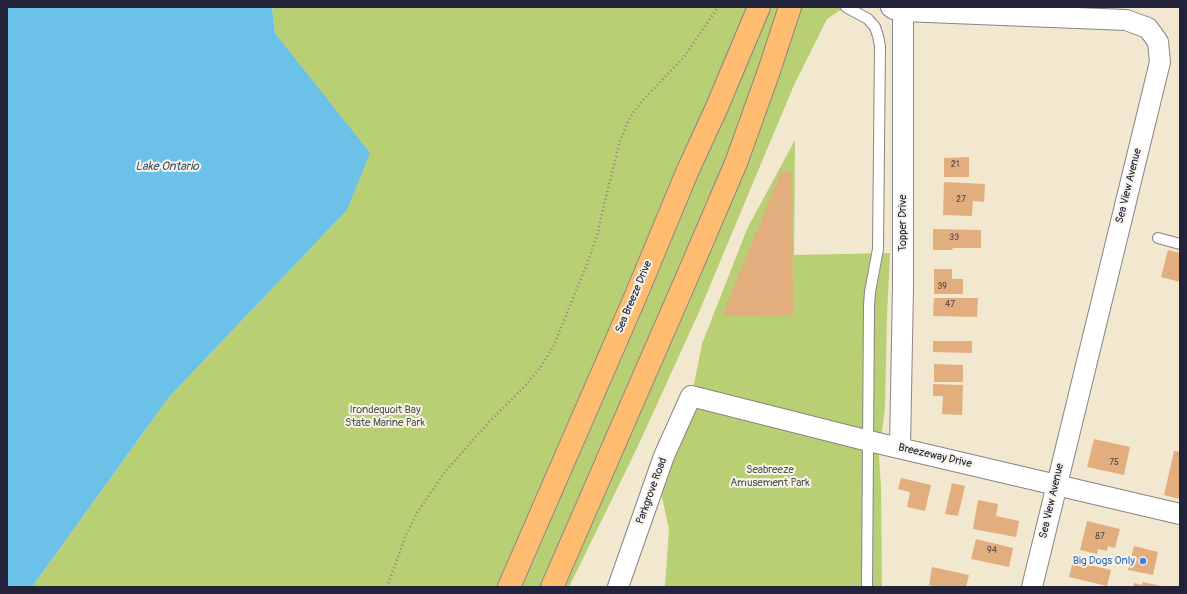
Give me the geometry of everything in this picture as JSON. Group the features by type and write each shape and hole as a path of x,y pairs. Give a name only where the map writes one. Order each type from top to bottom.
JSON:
{"main road":[{"name":"Sea Breeze Drive","path":"509,587 759,7"},
{"path":"552,587 736,163 790,7"}],"street":[{"name":"Topper Drive","path":"897,9 903,287 900,448"},
{"name":"Sea View Avenue","path":"897,9 1126,20 1148,28 1158,42 1160,62 1032,587"},
{"name":"Breezeway Drive","path":"691,396 868,441 1180,514"},
{"name":"Parkgrove Road","path":"618,587 664,456 691,396"}],"lane":[{"path":"846,7 868,19 875,27 880,46 878,248 869,306 867,587"},
{"path":"1158,238 1180,244"}],"path":[{"path":"387,587 406,535 417,513 441,477 464,449 525,386 540,368 553,347 597,236 605,198 626,126 632,114 644,99 684,56 718,7"}],"green space":[{"name":"Irondequoit Bay State Marine Park","path":"272,7 845,7 827,19 794,85 699,312 637,448 569,587 32,587 169,397 347,210 369,153 275,33"},
{"name":"Seabreeze Amusement Park","path":"795,140 794,255 890,253 885,408 879,455 881,488 882,587 665,587 669,529 661,493 691,400 702,344 747,229"}],"water":[{"name":"Lake Ontario","path":"7,7 272,7 275,33 370,153 347,210 169,397 32,587 7,587"}],"building":[{"path":"969,157 969,177 944,177 944,158"},
{"path":"781,172 792,172 793,315 722,316"},
{"path":"944,182 985,184 984,202 973,201 972,216 943,215"},
{"path":"933,229 981,230 981,248 933,250"},
{"path":"1168,250 1180,253 1180,282 1161,277"},
{"path":"934,269 952,269 952,279 963,279 963,294 934,294"},
{"path":"934,298 978,298 977,317 933,316"},
{"path":"933,341 972,341 972,353 933,352"},
{"path":"934,364 963,365 963,382 934,382"},
{"path":"933,384 963,385 962,415 942,414 943,396 933,396"},
{"path":"1094,439 1130,447 1124,475 1087,467"},
{"path":"1174,451 1180,452 1180,499 1164,495"},
{"path":"901,478 931,485 925,511 907,507 910,492 898,489"},
{"path":"952,483 965,486 958,516 945,514"},
{"path":"978,500 998,504 996,516 1019,521 1016,537 973,529"},
{"path":"1087,521 1120,529 1115,548 1108,546 1107,551 1098,549 1097,554 1080,550"},
{"path":"976,539 1013,548 1009,567 971,559"},
{"name":"Big Dogs Only","path":"1134,546 1158,552 1153,575 1128,570"},
{"path":"1073,561 1111,570 1107,586 1069,577"},
{"path":"932,567 969,575 966,587 938,587 929,585"},
{"path":"1143,582 1161,587 1133,587 1134,583 1142,585"}],"place":[{"name":"Big Dogs Only","path":"1143,561"}]}
